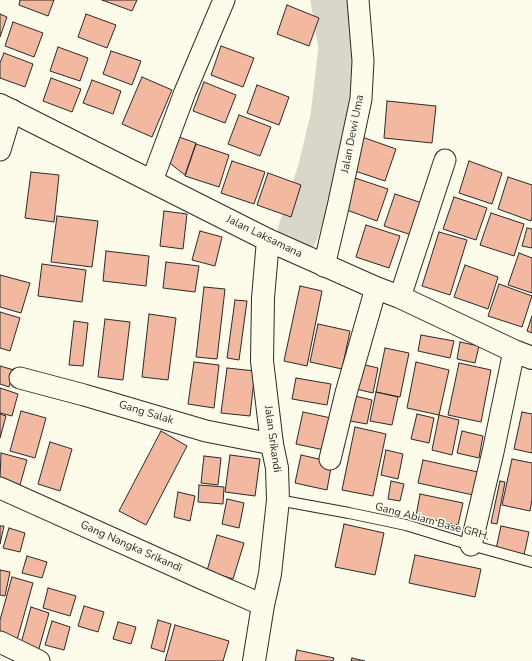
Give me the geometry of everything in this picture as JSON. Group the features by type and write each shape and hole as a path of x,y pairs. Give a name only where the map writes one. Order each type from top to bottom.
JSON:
{"main road":[{"name":"Jalan Laksamana","path":"6,108 268,240 324,266 400,297 523,354"},
{"name":"Jalan Srikandi","path":"254,661 263,605 270,574 278,500 277,468 272,444 262,361 263,298 268,240"}],"street":[{"path":"152,182 185,92 224,0"},
{"name":"Jalan Dewi Uma","path":"324,266 361,99 363,61 358,0"},
{"path":"0,150 6,108"},
{"path":"400,297 445,160"},
{"path":"330,459 346,393 376,288"},
{"path":"471,545 493,452 523,354"},
{"name":"Gang Salak","path":"20,378 206,431 272,444"},
{"name":"Gang Nangka Srikandi","path":"0,488 263,605"},
{"path":"0,642 39,661"}],"lane":[{"name":"Gang Abiam Base GRH.","path":"278,500 406,525 532,562"}],"building":[{"path":"20,0 54,0 48,16 19,5"},
{"path":"102,0 137,0 132,11"},
{"path":"287,5 319,18 309,46 277,34"},
{"path":"0,14 7,17 0,37"},
{"path":"86,14 116,25 107,48 78,37"},
{"path":"13,22 43,33 34,57 5,46"},
{"path":"221,46 254,58 243,87 211,75"},
{"path":"58,47 88,58 80,81 50,71"},
{"path":"111,51 141,61 132,85 103,74"},
{"path":"4,53 33,64 25,87 0,78 0,63"},
{"path":"142,77 172,90 152,137 122,124"},
{"path":"51,78 81,89 72,112 43,101"},
{"path":"92,80 121,91 113,114 83,103"},
{"path":"204,82 236,95 225,123 193,111"},
{"path":"257,85 289,97 279,125 247,113"},
{"path":"387,101 436,106 432,143 384,138"},
{"path":"239,115 271,127 260,156 228,144"},
{"path":"176,136 196,143 185,175 167,161"},
{"path":"362,137 396,149 385,181 352,170"},
{"path":"196,144 229,155 219,187 185,176"},
{"path":"232,161 265,172 254,204 221,193"},
{"path":"469,161 502,173 492,204 459,193"},
{"path":"31,172 59,175 54,222 25,218"},
{"path":"268,173 301,185 291,217 257,205"},
{"path":"508,177 532,185 531,221 498,209"},
{"path":"355,178 388,189 377,221 344,209"},
{"path":"395,194 428,205 418,237 384,226"},
{"path":"454,197 487,208 476,240 443,229"},
{"path":"164,211 187,214 183,249 160,246"},
{"path":"491,213 524,224 514,256 480,245"},
{"path":"57,216 98,221 92,267 51,262"},
{"path":"366,225 400,236 389,268 356,257"},
{"path":"527,228 532,229 532,248 522,246"},
{"path":"200,231 222,237 215,266 192,260"},
{"path":"439,232 467,240 450,295 422,286"},
{"path":"106,251 149,256 146,286 103,281"},
{"path":"519,253 532,258 532,293 508,285"},
{"path":"166,262 199,266 195,292 163,288"},
{"path":"42,264 86,270 82,302 38,296"},
{"path":"465,265 498,277 488,309 454,297"},
{"path":"0,275 30,283 21,313 0,307"},
{"path":"499,284 532,296 522,327 488,316"},
{"path":"300,286 322,291 307,366 284,361"},
{"path":"204,287 225,289 217,359 196,357"},
{"path":"235,300 247,301 239,360 227,358"},
{"path":"0,312 20,318 10,351 0,348"},
{"path":"149,314 176,318 168,380 142,377"},
{"path":"532,316 532,333 527,331"},
{"path":"105,319 130,322 123,380 98,377"},
{"path":"74,321 88,323 83,366 69,365"},
{"path":"318,324 350,331 342,369 310,362"},
{"path":"421,335 454,341 450,358 418,351"},
{"path":"460,342 479,346 475,363 457,359"},
{"path":"385,348 409,353 400,397 376,392"},
{"path":"194,362 219,365 214,408 188,404"},
{"path":"416,362 449,370 439,415 407,408"},
{"path":"459,363 491,370 481,422 448,415"},
{"path":"361,364 378,368 373,393 356,389"},
{"path":"0,366 14,370 9,387 0,384"},
{"path":"227,368 255,371 250,416 221,413"},
{"path":"296,378 331,384 327,405 292,399"},
{"path":"0,388 18,394 12,416 0,413"},
{"path":"376,392 398,397 392,425 370,421"},
{"path":"355,396 372,400 367,424 350,421"},
{"path":"21,411 46,418 35,458 10,451"},
{"path":"303,412 331,418 324,450 296,444"},
{"path":"522,412 532,414 532,453 514,449"},
{"path":"0,414 6,416 0,438"},
{"path":"417,414 434,418 429,443 411,439"},
{"path":"439,415 459,420 452,455 432,450"},
{"path":"355,427 386,434 373,496 342,490"},
{"path":"161,431 187,446 146,525 119,511"},
{"path":"462,431 483,436 479,458 457,453"},
{"path":"50,442 72,449 60,491 38,484"},
{"path":"386,450 403,454 398,479 381,475"},
{"path":"1,453 27,460 20,485 0,479"},
{"path":"230,455 260,459 255,496 225,492"},
{"path":"301,455 332,462 327,490 295,483"},
{"path":"204,456 221,458 218,485 201,483"},
{"path":"512,459 532,463 532,499 530,511 502,505"},
{"path":"423,460 478,472 473,495 418,483"},
{"path":"391,481 404,484 400,501 388,499"},
{"path":"500,481 505,482 497,524 491,523"},
{"path":"199,485 224,487 223,504 198,502"},
{"path":"178,492 195,496 190,521 174,517"},
{"path":"420,494 463,503 458,525 416,516"},
{"path":"227,499 244,503 239,528 222,524"},
{"path":"344,524 384,533 375,575 335,567"},
{"path":"0,526 4,526 0,544"},
{"path":"501,526 529,532 524,555 496,549"},
{"path":"9,528 25,533 20,552 3,548"},
{"path":"217,535 244,543 233,579 207,571"},
{"path":"415,555 481,569 475,597 409,583"},
{"path":"27,556 47,562 42,578 22,573"},
{"path":"0,570 10,572 5,596 0,595"},
{"path":"12,577 33,583 17,640 0,635 0,620"},
{"path":"48,588 76,596 70,616 43,608"},
{"path":"84,606 104,612 98,632 78,626"},
{"path":"31,607 49,613 38,652 20,647"},
{"path":"158,620 171,624 164,652 151,648"},
{"path":"52,621 70,627 64,650 45,645"},
{"path":"118,622 136,627 131,644 113,639"},
{"path":"175,625 229,641 223,661 165,661"},
{"path":"297,650 334,658 333,661 295,661"},
{"path":"352,658 365,661 351,661"}],"waterway":[{"path":"298,232 318,171 331,117 339,47 331,0"}]}
